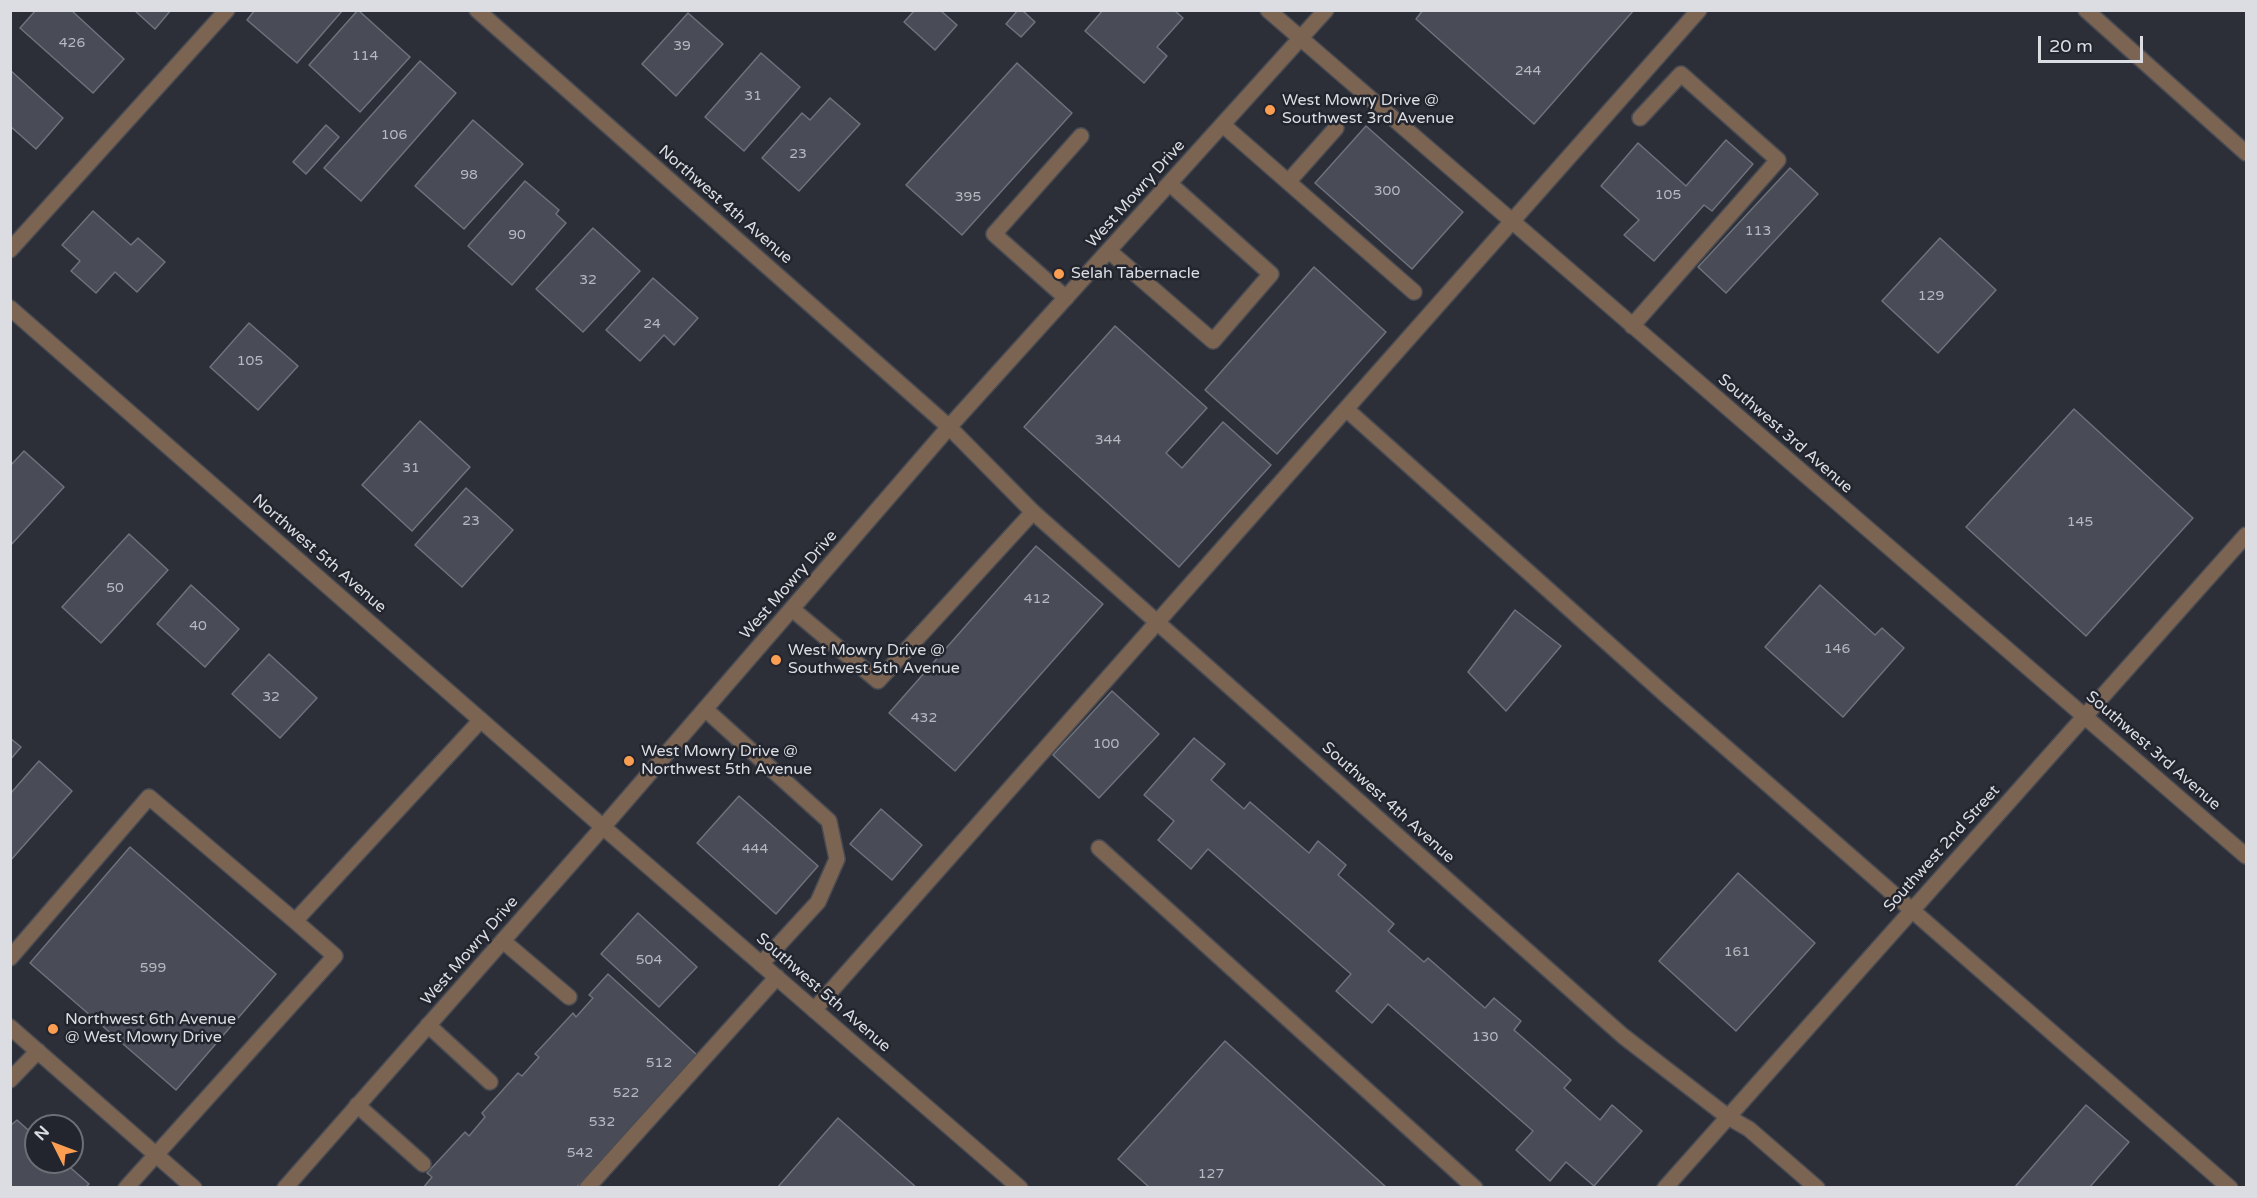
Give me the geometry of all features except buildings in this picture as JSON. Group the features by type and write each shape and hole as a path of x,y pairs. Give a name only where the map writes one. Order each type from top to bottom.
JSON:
{"street":[{"path":"10,250 227,10"},
{"name":"Northwest 4th Avenue","path":"477,10 949,427"},
{"name":"Southwest 3rd Avenue","path":"1268,10 2247,856"},
{"name":"West Mowry Drive","path":"285,1188 603,827 949,427 1326,10"},
{"path":"814,1010 1699,10"},
{"path":"2086,10 2247,153"},
{"path":"1632,326 1778,160 1681,74 1640,118"},
{"path":"1223,125 1414,292"},
{"path":"1288,182 1336,128"},
{"path":"1066,298 994,234 1081,136"},
{"path":"1109,251 1213,341 1270,274 1170,184"},
{"name":"Northwest 5th Avenue","path":"10,308 603,827"},
{"path":"1346,409 1668,697 2230,1188"},
{"name":"Southwest 4th Avenue","path":"949,427 1033,512 1623,1036 1728,1117 1749,1129 1810,1185"},
{"path":"792,609 878,681 1033,512"},
{"name":"Southwest 2nd Street","path":"1665,1188 2247,536"},
{"path":"705,709 829,821 837,859 818,902 761,964"},
{"path":"295,921 481,720"},
{"path":"10,958 149,797 335,956 126,1188"},
{"name":"Southwest 5th Avenue","path":"603,827 1020,1188"},
{"path":"1100,848 1475,1188"},
{"path":"503,940 569,997"},
{"path":"587,1188 777,977"},
{"path":"428,1025 490,1082"},
{"path":"10,1027 194,1188"},
{"path":"10,1080 38,1051"},
{"path":"357,1105 423,1164"}],"place":[{"name":"West Mowry Drive @ Southwest 3rd Avenue","path":"1270,110"},
{"name":"Selah Tabernacle","path":"1059,274"},
{"name":"West Mowry Drive @ Southwest 5th Avenue","path":"776,660"},
{"name":"West Mowry Drive @ Northwest 5th Avenue","path":"629,761"},
{"name":"Northwest 6th Avenue @ West Mowry Drive","path":"53,1029"}]}
